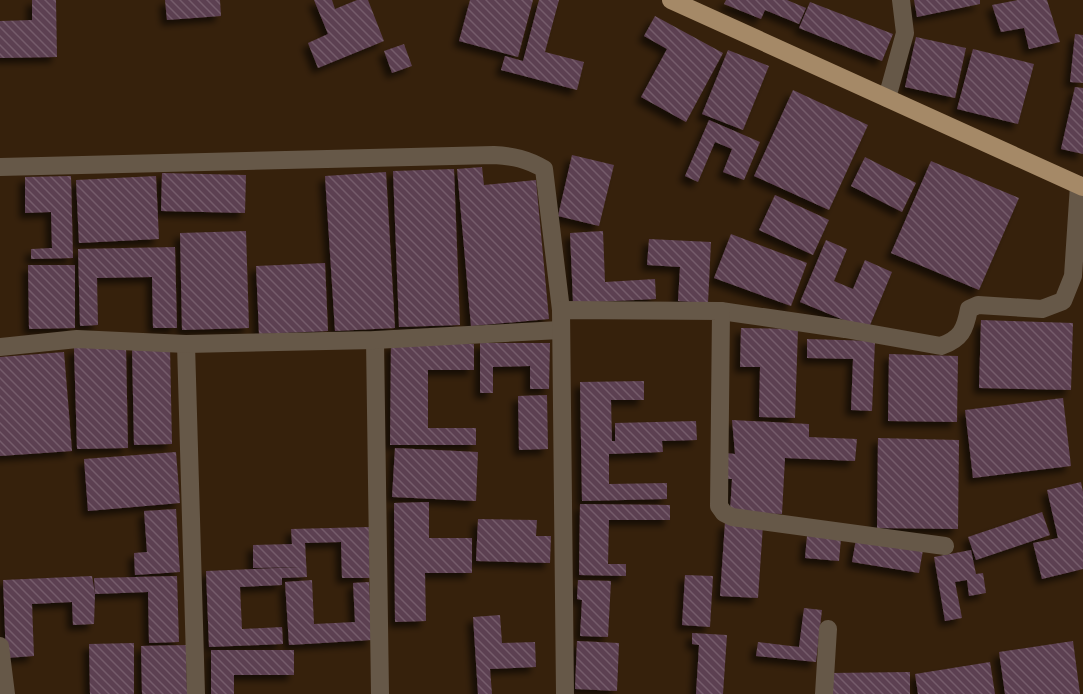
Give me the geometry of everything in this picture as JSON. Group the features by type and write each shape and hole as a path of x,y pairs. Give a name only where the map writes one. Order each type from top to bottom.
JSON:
{"main road":[{"path":"671,0 1081,186"}],"street":[{"path":"887,98 904,33 901,0"},
{"path":"0,167 494,155 517,157 544,169 561,310 566,694"},
{"path":"561,310 721,311 941,346 954,342 965,326 969,309 978,305 1042,309 1063,302 1073,276 1081,186"},
{"path":"721,311 719,506 724,513 732,517 945,546"},
{"path":"0,346 77,339 186,344 375,340 560,330"},
{"path":"375,340 380,694"},
{"path":"186,344 196,694"},
{"path":"824,694 828,629"},
{"path":"0,646 6,694"}],"building":[{"path":"32,0 56,0 57,57 0,58 0,21 32,20"},
{"path":"165,0 220,0 221,16 167,20"},
{"path":"314,0 332,0 335,9 357,0 368,0 384,41 318,68 308,43 328,34"},
{"path":"470,0 533,0 518,57 459,41"},
{"path":"539,0 559,0 545,52 584,62 577,90 501,70 505,56 523,61"},
{"path":"726,0 787,0 806,8 799,24 765,10 761,19 724,4"},
{"path":"914,0 980,0 980,4 917,17"},
{"path":"1018,0 1047,0 1060,42 1029,49 1024,28 1001,32 992,5"},
{"path":"810,2 893,34 882,61 799,28"},
{"path":"655,16 723,53 686,122 641,97 667,49 644,36"},
{"path":"1075,34 1083,35 1083,83 1070,82"},
{"path":"916,37 966,48 955,98 905,87"},
{"path":"404,44 412,66 392,73 384,51"},
{"path":"973,49 1034,64 1018,124 957,109"},
{"path":"728,50 769,66 743,130 702,114"},
{"path":"1075,87 1083,88 1083,154 1061,149"},
{"path":"793,90 868,125 829,210 754,176"},
{"path":"709,120 760,142 744,180 723,172 732,149 715,142 698,182 685,176"},
{"path":"572,155 614,165 599,226 558,216"},
{"path":"865,157 916,183 902,212 851,186"},
{"path":"931,161 1019,198 979,290 891,253"},
{"path":"482,167 484,185 536,180 549,319 471,326 457,169"},
{"path":"454,169 460,325 399,327 393,171"},
{"path":"386,172 395,328 335,331 325,176"},
{"path":"162,173 246,175 245,213 161,211"},
{"path":"71,176 73,258 31,259 31,249 52,248 51,212 25,213 25,177"},
{"path":"156,176 159,239 79,243 76,180"},
{"path":"775,195 829,220 813,255 759,230"},
{"path":"246,231 249,328 182,330 180,233"},
{"path":"603,231 605,282 655,279 656,299 573,303 570,233"},
{"path":"731,234 807,263 791,306 714,278"},
{"path":"649,239 711,242 708,303 678,301 680,267 647,265"},
{"path":"826,240 847,249 834,281 853,289 865,260 892,272 868,330 800,302"},
{"path":"175,247 177,328 153,328 152,277 97,278 98,325 80,326 78,249"},
{"path":"325,263 328,331 259,334 256,266"},
{"path":"28,265 75,265 75,328 29,329"},
{"path":"981,320 1073,323 1071,390 979,388"},
{"path":"741,328 798,329 795,418 759,417 760,367 740,367"},
{"path":"807,339 875,341 872,411 851,410 853,359 807,358"},
{"path":"480,343 550,343 549,389 530,389 530,366 493,367 493,393 480,393"},
{"path":"391,344 474,344 474,370 428,370 428,428 476,428 476,445 390,445"},
{"path":"126,347 128,448 77,449 74,348"},
{"path":"170,347 172,444 134,445 132,348"},
{"path":"64,352 72,451 0,456 0,357"},
{"path":"889,354 958,356 957,422 888,421"},
{"path":"644,381 644,400 611,400 612,441 615,441 615,423 696,421 697,440 662,441 663,452 609,454 609,484 667,483 667,499 582,501 580,382"},
{"path":"547,395 548,449 519,450 518,396"},
{"path":"1063,398 1071,466 973,478 965,410"},
{"path":"732,420 809,424 809,437 857,439 855,461 785,458 782,514 730,512 732,479 724,479 725,453 735,454"},
{"path":"878,438 959,440 958,529 877,528"},
{"path":"395,448 478,452 476,501 392,497"},
{"path":"176,452 180,503 88,511 84,459"},
{"path":"1081,482 1083,569 1042,579 1033,543 1058,538 1047,490"},
{"path":"429,502 429,538 472,538 472,573 425,573 426,621 395,622 394,503"},
{"path":"580,504 670,505 670,520 609,520 608,564 626,564 626,576 579,575"},
{"path":"176,509 180,572 135,575 134,553 147,552 144,511"},
{"path":"1042,512 1050,535 976,560 968,537"},
{"path":"478,519 537,520 536,536 551,536 550,563 476,561"},
{"path":"725,522 763,525 758,598 720,596"},
{"path":"369,527 370,578 342,578 341,542 305,543 307,577 282,578 282,585 240,587 242,629 282,627 283,644 209,647 206,571 301,567 253,568 253,545 292,544 291,529"},
{"path":"807,536 841,539 839,561 805,558"},
{"path":"856,539 923,550 919,573 852,562"},
{"path":"971,550 976,574 983,573 986,593 969,596 967,580 955,582 962,618 945,621 934,557"},
{"path":"685,575 713,576 710,627 682,625"},
{"path":"92,576 95,594 94,624 73,625 72,602 32,604 34,656 6,658 3,580"},
{"path":"177,576 179,642 149,643 148,592 95,594 94,578"},
{"path":"312,580 314,624 355,622 353,583 369,582 372,640 289,645 285,582"},
{"path":"578,580 611,581 608,637 580,636 582,600 577,599"},
{"path":"804,608 822,610 816,662 756,656 758,642 799,647"},
{"path":"500,615 502,643 535,642 536,667 490,669 492,694 478,694 473,617"},
{"path":"692,633 727,635 723,694 696,694 699,645 692,644"},
{"path":"577,641 619,643 617,691 575,689"},
{"path":"1073,641 1080,694 1005,694 999,652"},
{"path":"134,643 134,694 90,694 89,644"},
{"path":"186,645 187,694 142,694 141,646"},
{"path":"211,650 294,650 294,675 234,675 234,694 211,694"},
{"path":"990,662 995,694 918,694 915,674"},
{"path":"910,672 910,694 832,694 831,673"}]}
